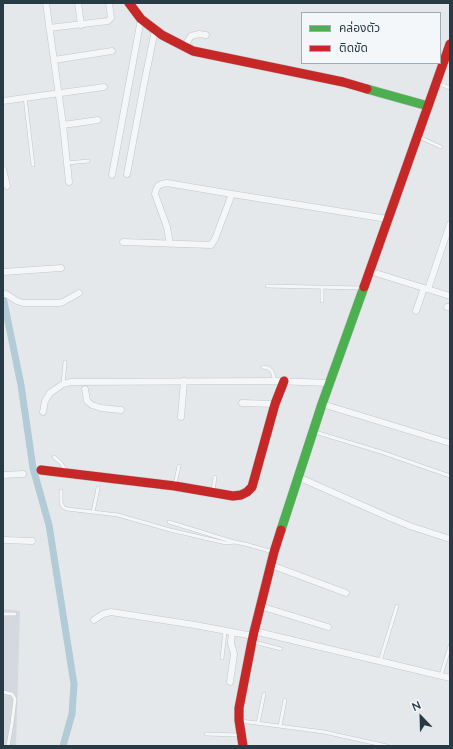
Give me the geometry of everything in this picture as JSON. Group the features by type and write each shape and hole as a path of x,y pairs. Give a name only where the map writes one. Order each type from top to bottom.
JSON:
{"street":[{"path":"46,3 63,125 69,182"},
{"path":"78,3 82,25"},
{"path":"49,28 82,25 110,20 110,3"},
{"path":"130,3 140,19 184,47 193,51 343,82 428,106"},
{"path":"112,175 140,19"},
{"path":"128,174 144,84 156,30"},
{"path":"184,47 191,36 199,34 206,35"},
{"path":"243,746 239,720 242,693 253,636 274,552 312,431 450,44"},
{"path":"54,60 112,51"},
{"path":"3,101 104,87"},
{"path":"63,125 98,120"},
{"path":"3,169 7,186"},
{"path":"170,244 168,227 155,194 158,186 167,183 387,219"},
{"path":"123,242 211,245 215,239 232,194"},
{"path":"416,311 450,224"},
{"path":"3,272 61,268"},
{"path":"369,272 450,296"},
{"path":"4,294 23,303 59,303 69,300 79,294"},
{"path":"43,412 45,402 50,393 63,384 71,382 85,385 184,381 280,381 329,383"},
{"path":"181,417 184,381"},
{"path":"41,470 175,486 233,496 248,492 252,487 280,381"},
{"path":"85,385 87,401 92,405 101,408 121,410"},
{"path":"242,403 275,404"},
{"path":"322,404 450,442"},
{"path":"3,475 23,474"},
{"path":"298,477 410,526 450,539"},
{"path":"3,540 32,541"},
{"path":"271,565 346,592"},
{"path":"260,606 328,627"},
{"path":"94,620 103,614 111,612 253,636 380,661 450,678"},
{"path":"228,632 234,654 230,682"}],"lane":[{"path":"436,82 450,88"},
{"path":"24,97 33,165"},
{"path":"417,137 441,147"},
{"path":"67,163 88,161"},
{"path":"267,286 363,288"},
{"path":"322,287 322,301"},
{"path":"63,384 65,362"},
{"path":"263,367 272,371 280,381"},
{"path":"312,431 381,452 450,476"},
{"path":"54,457 61,463 67,474"},
{"path":"175,486 179,466"},
{"path":"213,493 216,477"},
{"path":"93,512 98,488"},
{"path":"61,491 60,499 63,507 118,515 170,530 222,542 235,542"},
{"path":"169,522 274,552"},
{"path":"380,661 397,606"},
{"path":"3,614 16,614"},
{"path":"222,658 228,632"},
{"path":"253,636 281,649"},
{"path":"441,676 450,646"},
{"path":"3,692 12,694 14,699 8,746"},
{"path":"258,723 264,694"},
{"path":"280,726 285,700"},
{"path":"239,720 324,732 387,746"},
{"path":"206,734 241,735"}],"shaded area":[{"path":"3,609 20,611 16,746 3,746"}],"waterway":[{"path":"3,297 21,385 33,468 49,525 74,684 72,714 63,746"}],"traffic: fast":[{"path":"367,89 428,106"},
{"path":"281,530 322,404 364,287"}],"traffic: jam":[{"path":"129,3 141,19 162,35 193,51 343,82 367,89"},
{"path":"364,287 450,44"},
{"path":"41,470 175,486 233,496 241,495 252,487 275,404 284,381"},
{"path":"243,746 239,720 239,708 253,636 281,530"}]}
